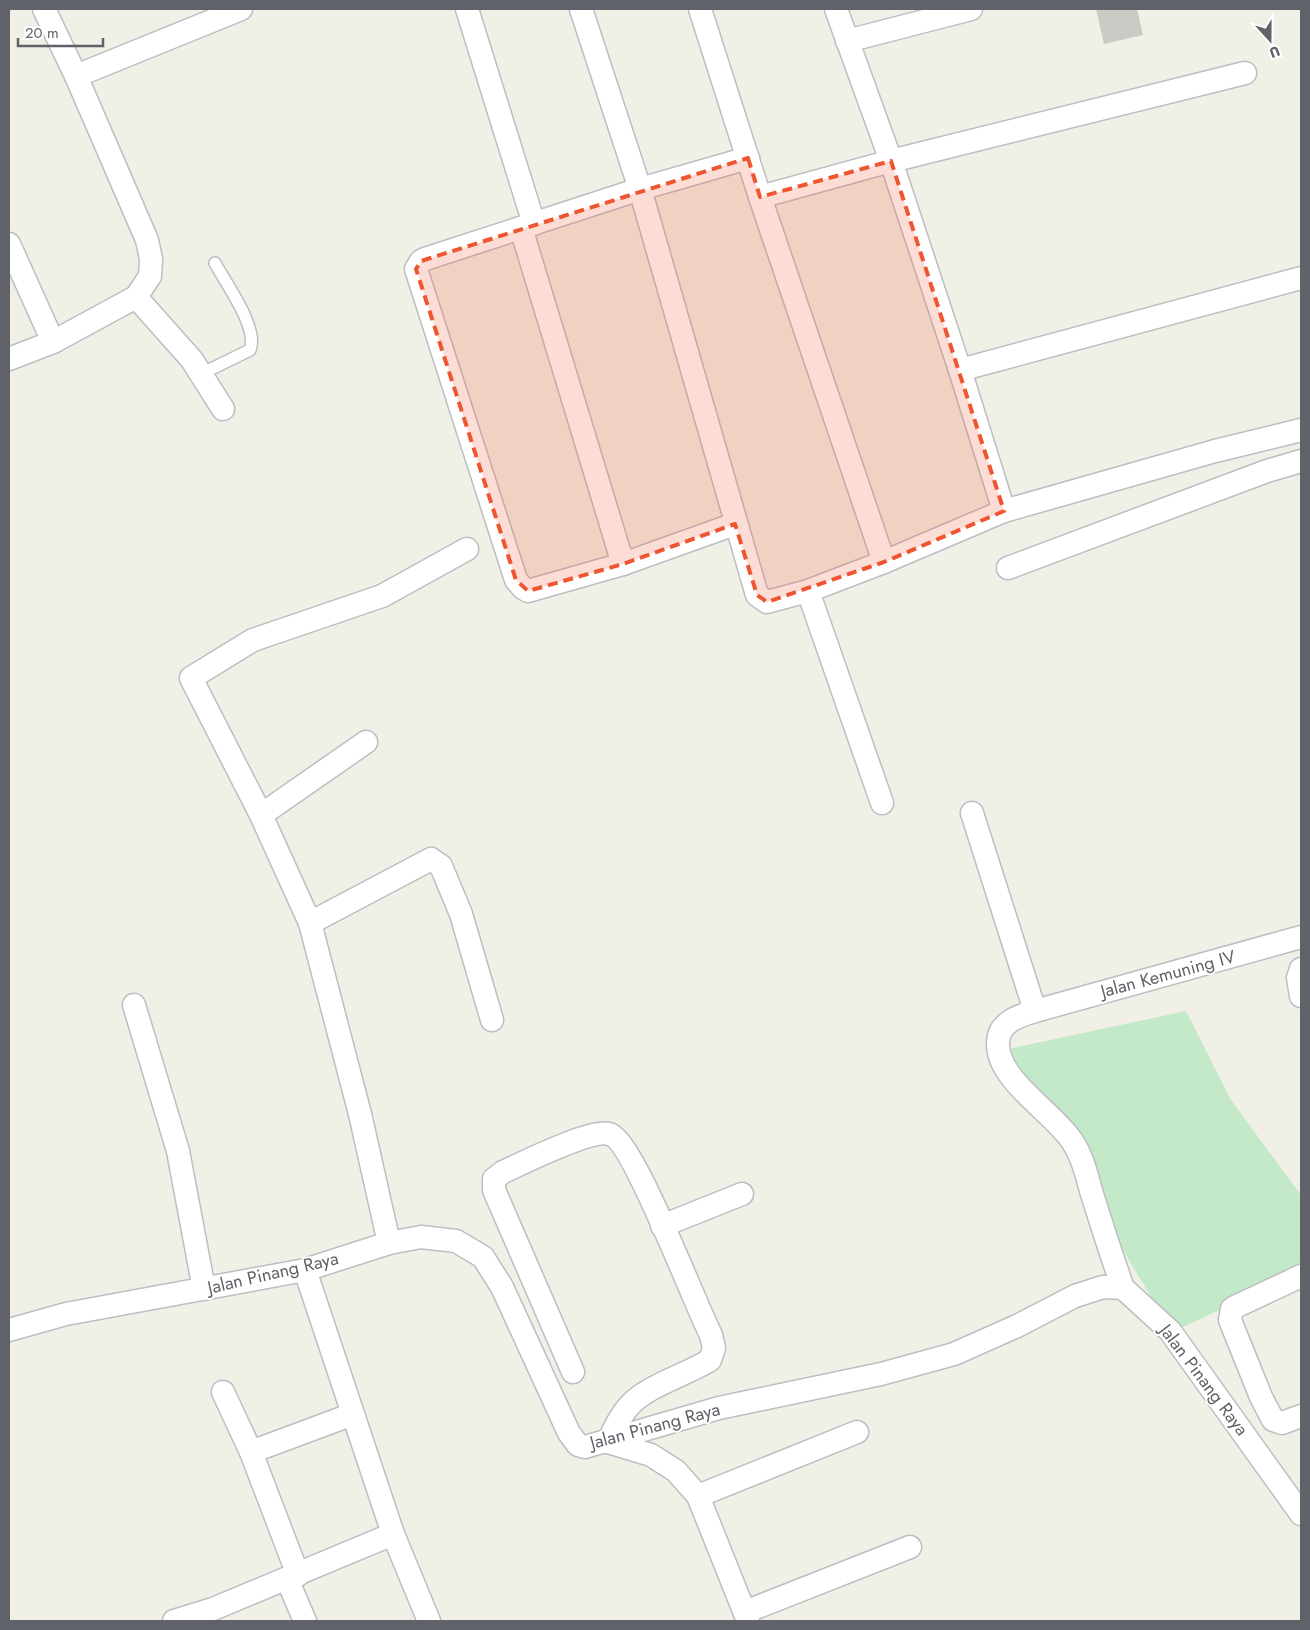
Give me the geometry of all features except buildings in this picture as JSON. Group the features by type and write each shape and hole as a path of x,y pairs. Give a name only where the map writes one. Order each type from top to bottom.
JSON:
{"street":[{"path":"9,359 52,342 136,297 150,276 151,259 147,240 76,76 44,9"},
{"path":"76,76 241,9"},
{"path":"466,9 623,564"},
{"path":"581,9 640,189 735,524 757,595 762,600 767,602 808,591 884,562 1004,511 1214,451 1301,430"},
{"path":"700,9 760,197 884,562"},
{"path":"836,9 891,161 1004,511"},
{"path":"847,41 970,9"},
{"path":"760,197 891,161 1245,73"},
{"path":"735,524 623,564 528,591 519,586 416,269 421,261 640,189 748,158"},
{"path":"9,244 52,342"},
{"path":"960,370 1301,278"},
{"path":"136,297 192,360 223,409"},
{"path":"1008,568 1267,471 1301,461"},
{"path":"389,1243 360,1114 310,923 261,815 191,678 253,640 382,596 467,549"},
{"path":"808,591 882,803"},
{"path":"261,815 366,742"},
{"path":"972,812 1035,1011"},
{"path":"310,923 431,859 436,861 441,866 461,914 492,1020"},
{"name":"Jalan Kemuning IV","path":"1123,1288 1082,1162 1072,1141 1016,1082 1002,1062 998,1043 1001,1030 1014,1018 1035,1011 1301,937"},
{"path":"1301,969 1298,978 1301,996"},
{"path":"134,1005 178,1151 204,1289"},
{"path":"573,1372 494,1190 494,1179 502,1172 583,1138 608,1133 617,1138 640,1174 711,1335 713,1356 702,1365 657,1387 631,1404 619,1419 608,1442 651,1455 676,1471 698,1496 747,1617 910,1547"},
{"path":"662,1226 742,1194"},
{"name":"Jalan Pinang Raya","path":"9,1326 305,1270 389,1243 421,1237 456,1241 483,1257 502,1287 572,1438 578,1444 585,1447 608,1442 719,1408 881,1374 954,1354 1017,1326 1075,1296 1103,1287 1123,1288 1170,1331 1301,1514"},
{"path":"305,1270 393,1534 429,1621"},
{"path":"1301,1276 1235,1307 1232,1309 1230,1320 1261,1397 1273,1420 1282,1423 1301,1416"},
{"path":"223,1392 252,1452 305,1621"},
{"path":"252,1452 353,1414"},
{"path":"698,1496 857,1432"},
{"path":"174,1621 213,1609 393,1534"}],"lane":[{"path":"201,374 250,350 254,342 250,326 214,263"}],"highlighted area":[{"path":"748,158 760,197 891,161 1004,511 884,562 767,602 757,595 735,524 623,564 528,591 516,580 416,269 421,261"}],"green space":[{"path":"1186,1011 1231,1100 1301,1195 1301,1272 1172,1332 1003,1050"}]}
